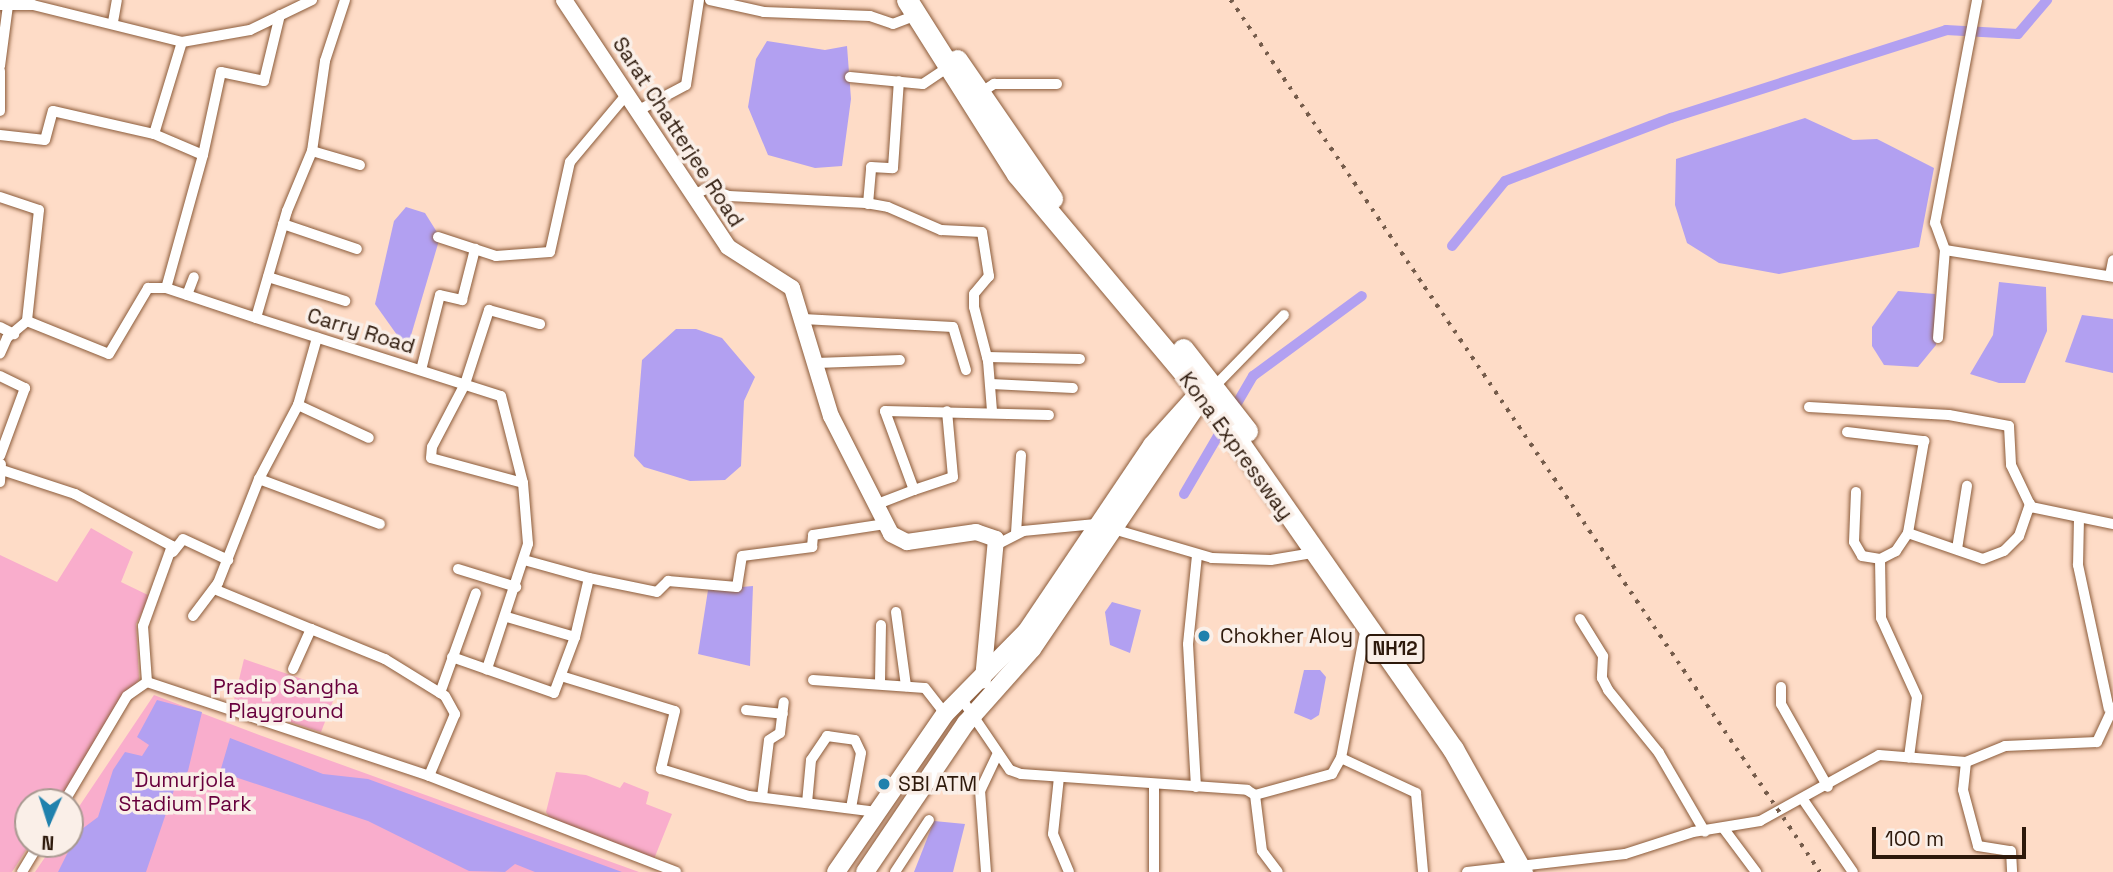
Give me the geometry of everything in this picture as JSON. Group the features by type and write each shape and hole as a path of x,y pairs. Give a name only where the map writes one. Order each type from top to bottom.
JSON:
{"highway":[{"name":"Kona Expressway","path":"915,5 947,68 1017,174 1209,387"},
{"name":"Kona Expressway","path":"915,5 1053,199 1209,387 1449,723 1526,869"},
{"name":"Kona Expressway","path":"1243,437 1313,553 1453,748 1526,869"}],"main road":[{"name":"Sarat Chatterjee Road","path":"564,0 628,93 692,195 736,255 792,288 831,416 885,524"},
{"path":"836,872 945,714 983,680 1026,632 1209,387"},
{"path":"885,524 901,541 976,532 992,536 998,544 986,611 983,680"},
{"path":"865,872 973,715 1032,649 1105,525"}],"street":[{"path":"113,22 117,0"},
{"path":"0,111 4,5 33,5 113,22 182,42 250,30 312,0"},
{"path":"256,318 284,223 312,151 325,61 345,0"},
{"path":"639,110 686,85 699,0"},
{"path":"710,0 764,12 870,16 893,24 915,5"},
{"path":"1938,338 1945,250 1935,223 1976,5"},
{"path":"27,321 110,354 148,288 166,288 203,155 222,72 264,81 280,15"},
{"path":"154,134 182,42"},
{"path":"850,77 923,83 947,68"},
{"path":"869,204 871,167 894,168 899,81"},
{"path":"980,93 994,84 1057,84"},
{"path":"438,237 496,256 550,252 570,162 628,93"},
{"path":"0,135 45,140 53,111 154,134 203,155"},
{"path":"312,151 360,165"},
{"path":"692,195 708,188 729,196 869,204 941,230 982,232 989,276 974,295 974,307 987,357 992,411"},
{"path":"0,197 39,210 27,321 0,354"},
{"path":"284,223 357,249"},
{"path":"421,370 440,295 462,300 475,249"},
{"path":"1945,250 2111,277 2113,260"},
{"path":"187,295 194,277"},
{"path":"268,277 345,301"},
{"name":"Carry Road","path":"166,288 465,384 504,400 523,483 528,544 507,617 487,669"},
{"path":"523,483 431,458 432,447 465,384 489,310 540,324"},
{"path":"1209,387 1284,316"},
{"path":"803,319 953,327 967,370"},
{"path":"0,327 14,334"},
{"path":"193,617 214,589 259,479 298,405 317,338"},
{"path":"987,357 1080,359"},
{"path":"816,363 900,360"},
{"path":"0,376 25,388 0,457 0,482"},
{"path":"991,384 1073,388"},
{"path":"298,405 369,438"},
{"path":"1810,407 1949,415 2010,426 2011,464 2030,504 2019,536 2004,551 1983,559 1908,533"},
{"path":"914,490 885,411 992,411 1049,415"},
{"path":"875,505 953,477 947,411"},
{"path":"1847,432 1924,441 1908,533 1896,551 1880,559 1862,556 1854,542 1856,492"},
{"path":"1016,533 1021,455"},
{"path":"2,470 75,494 172,546 173,552"},
{"path":"259,479 380,524"},
{"path":"1957,549 1967,486"},
{"path":"2030,504 2079,518 2113,524"},
{"path":"1467,872 1526,869 1625,854 1705,832 1760,821 1804,801 1879,755 1966,762 2004,746 2097,742 2111,708 2078,565 2079,518"},
{"path":"524,560 589,578 657,592 668,581 737,587 742,556 812,547 813,535 885,524"},
{"path":"998,544 1016,533 1105,525 1197,555 1271,560 1313,553"},
{"path":"147,682 143,626 173,552 183,539 228,560"},
{"path":"1196,787 1188,645 1197,555"},
{"path":"1880,559 1881,618 1917,698 1909,757"},
{"path":"458,569 516,587"},
{"path":"452,657 554,694 575,637 589,578"},
{"path":"214,589 385,659 440,693 455,714 429,776"},
{"path":"440,693 476,593"},
{"path":"896,612 906,686"},
{"path":"507,617 575,637"},
{"path":"1580,619 1603,656 1602,678 1608,690 1659,753 1705,832"},
{"path":"880,682 881,625"},
{"path":"961,698 1010,770 1059,778 1196,787 1255,795 1332,774 1341,758 1366,627"},
{"path":"293,669 311,629"},
{"path":"561,676 675,711 661,769 762,797 877,812"},
{"path":"813,680 880,682 928,689 945,714"},
{"path":"147,682 429,776 676,872"},
{"path":"72,788 127,696 147,682"},
{"path":"1781,687 1781,704 1828,787"},
{"path":"762,797 769,740 780,733 784,702"},
{"path":"746,710 783,715"},
{"path":"807,803 817,744 827,736 836,737 855,740 861,753 851,808"},
{"path":"986,872 980,791 998,753"},
{"path":"1341,758 1416,793 1423,872"},
{"path":"1966,762 1963,790 1978,846 2011,851 2012,872"},
{"path":"1059,778 1053,834 1069,872"},
{"path":"1154,784 1154,872"},
{"path":"1255,795 1262,851 1278,872"},
{"path":"1804,801 1853,872"},
{"path":"895,872 929,820"},
{"path":"1724,829 1756,872"}],"green space":[{"path":"91,528 133,552 121,582 150,596 136,624 139,679 67,788 14,788 14,858 21,858 12,872 0,872 0,555 57,582"},
{"name":"Pradip Sangha Playground","path":"244,659 337,691 321,732 233,704"},
{"name":"Dumurjola Stadium Park","path":"154,695 639,872 35,872 44,858 84,858 84,799"},
{"path":"556,772 586,775 620,788 624,782 649,792 646,804 672,814 654,859 551,820 546,812"}],"shaded area":[{"path":"767,41 825,50 847,46 851,99 842,166 815,168 768,155 748,107 756,59"},
{"path":"1805,118 1853,140 1877,139 1934,168 1919,247 1779,274 1719,263 1687,243 1675,205 1676,159"},
{"path":"406,207 425,213 440,237 407,349 375,304 394,221"},
{"path":"1999,282 2046,287 2047,331 2025,383 1999,383 1970,374 1993,335"},
{"path":"1898,291 1935,294 1936,345 1918,367 1884,365 1872,346 1872,327"},
{"path":"2082,315 2113,319 2113,373 2065,362"},
{"path":"676,329 696,329 722,338 755,377 744,401 741,466 725,480 690,481 644,467 634,456 642,360"},
{"path":"753,586 750,666 698,654 708,590"},
{"path":"1112,602 1141,610 1130,653 1110,645 1105,612"},
{"path":"1304,670 1320,670 1326,677 1319,715 1311,720 1294,713"},
{"path":"157,700 202,712 188,771 174,790 146,872 58,872 65,858 84,858 84,828 98,817 113,770 125,752 142,756 149,745 137,737"},
{"path":"230,738 323,774 368,779 622,872 535,872 515,864 505,872 469,871 368,821 220,772"},
{"path":"934,821 965,824 953,872 914,872"}],"waterway":[{"path":"1452,246 1505,181 1671,118 1946,30 2018,34 2047,0"},
{"path":"1184,494 1253,376 1362,296"}],"railway":[{"path":"1231,0 1820,872"}],"place":[{"name":"Chokher Aloy","path":"1204,636"},
{"name":"SBI ATM","path":"884,784"}]}
